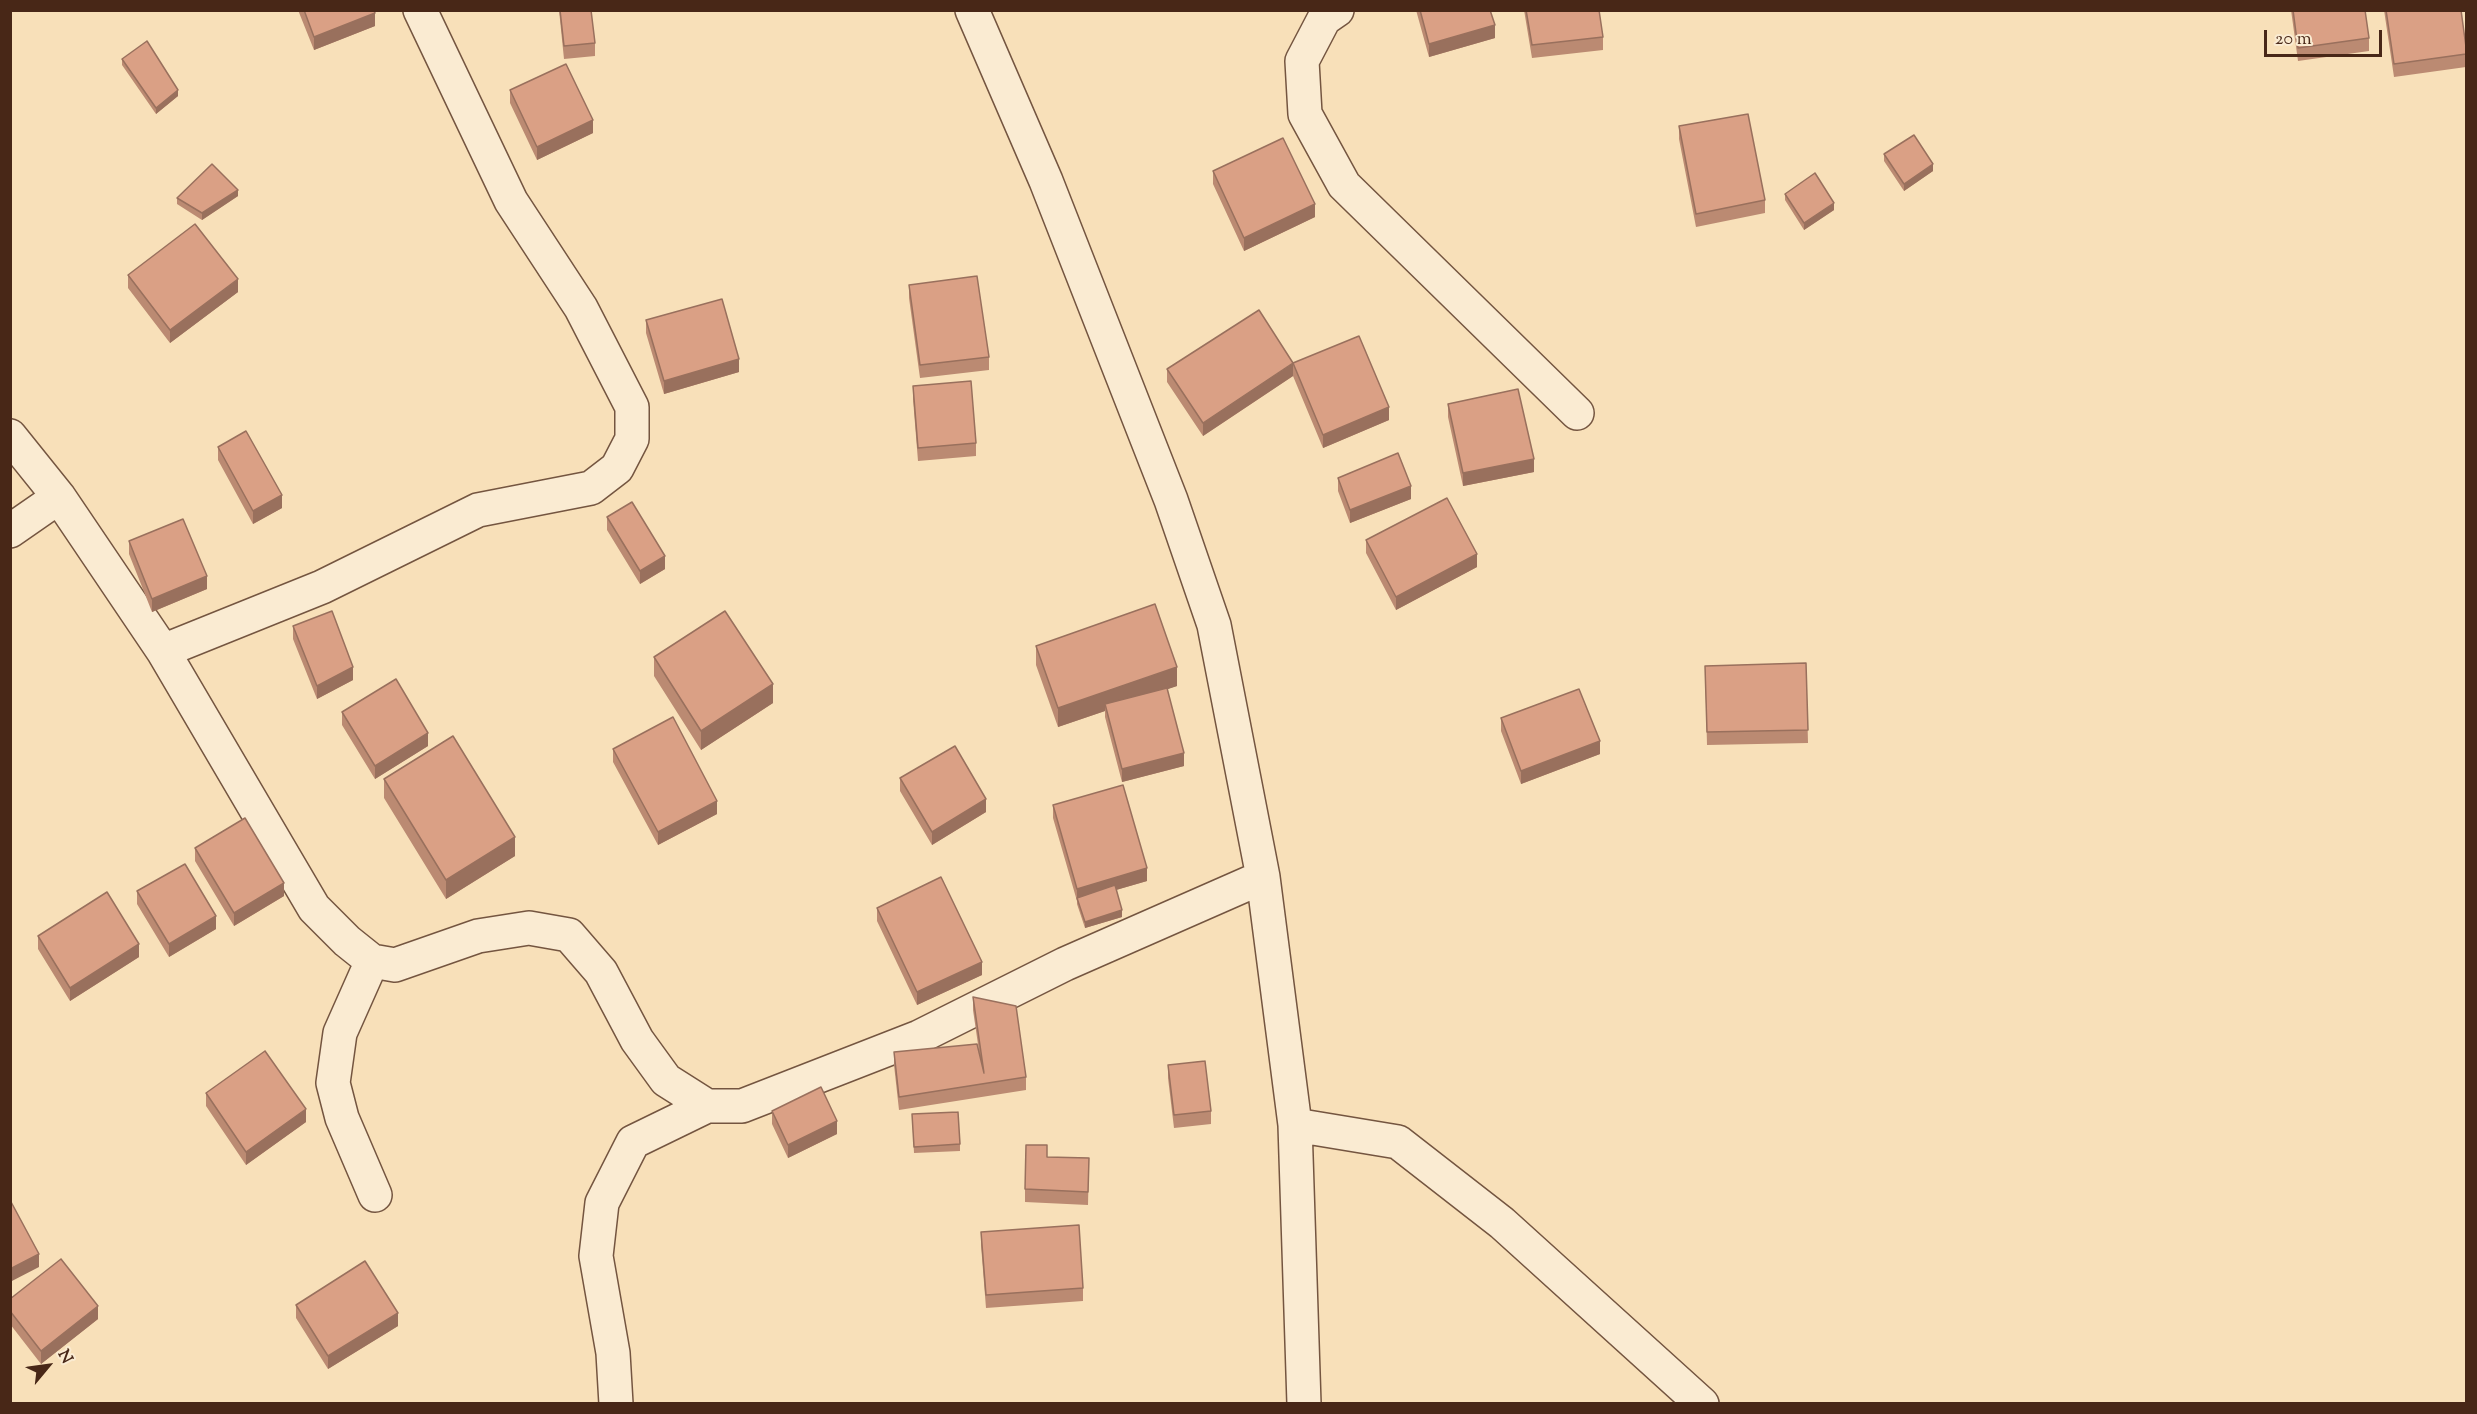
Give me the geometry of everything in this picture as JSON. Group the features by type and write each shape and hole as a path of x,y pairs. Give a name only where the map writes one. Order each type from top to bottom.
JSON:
{"street":[{"path":"164,651 322,587 478,510 591,488 617,468 632,439 632,407 581,308 511,201 420,10"},
{"path":"972,10 1050,192 1171,500 1214,625 1263,877 1295,1125 1304,1404"},
{"path":"1337,10 1324,20 1302,61 1305,114 1344,185 1577,413"},
{"path":"10,435 59,497 164,651 314,908 372,961 395,965 478,936 530,928 569,935 601,972 637,1040 666,1080 707,1106"},
{"path":"10,531 59,497"},
{"path":"615,1404 613,1353 596,1256 602,1203 633,1142 707,1106 742,1106 919,1037 1065,964 1263,877"},
{"path":"372,961 340,1033 333,1083 342,1118 375,1195"},
{"path":"1295,1125 1398,1142 1502,1223 1702,1404"}],"building":[{"path":"304,10 374,10 375,13 314,37"},
{"path":"560,10 591,10 595,43 564,46"},
{"path":"1420,10 1490,10 1495,25 1429,44"},
{"path":"1526,10 1599,10 1603,37 1532,45"},
{"path":"2293,10 2365,10 2369,38 2298,48"},
{"path":"2386,10 2461,10 2466,54 2394,64"},
{"path":"147,41 178,90 156,108 122,59"},
{"path":"566,64 593,120 537,147 510,90"},
{"path":"1748,114 1765,200 1696,214 1679,126"},
{"path":"1914,135 1933,164 1904,184 1884,154"},
{"path":"1283,138 1315,204 1244,238 1213,171"},
{"path":"212,164 238,190 202,213 177,198"},
{"path":"1815,173 1834,203 1804,223 1785,194"},
{"path":"195,224 238,279 170,330 128,275"},
{"path":"977,276 989,357 920,365 909,285"},
{"path":"722,299 739,359 664,381 646,320"},
{"path":"1259,310 1293,363 1203,423 1167,369"},
{"path":"1359,336 1389,407 1323,435 1293,363"},
{"path":"971,381 976,443 918,448 913,386"},
{"path":"1518,389 1534,459 1463,473 1448,404"},
{"path":"246,431 282,495 253,511 218,447"},
{"path":"1398,453 1411,486 1350,510 1338,478"},
{"path":"1447,498 1477,554 1396,597 1366,540"},
{"path":"632,502 665,556 640,571 607,517"},
{"path":"183,519 207,576 152,599 129,541"},
{"path":"1155,604 1177,667 1058,708 1036,646"},
{"path":"332,611 353,667 317,686 293,626"},
{"path":"725,611 773,684 701,731 654,657"},
{"path":"1806,663 1808,730 1707,732 1705,666"},
{"path":"396,679 428,733 375,766 342,712"},
{"path":"1167,688 1184,753 1122,769 1105,704"},
{"path":"1579,689 1600,741 1521,771 1501,718"},
{"path":"673,717 717,801 658,832 613,749"},
{"path":"453,736 515,837 446,880 384,779"},
{"path":"955,746 986,799 932,832 900,778"},
{"path":"1123,785 1147,868 1077,889 1053,805"},
{"path":"245,818 284,883 234,913 195,848"},
{"path":"185,864 216,916 169,944 137,891"},
{"path":"941,877 982,962 917,992 877,908"},
{"path":"1115,885 1122,910 1085,922 1077,898"},
{"path":"107,892 139,944 70,988 38,936"},
{"path":"973,997 1016,1006 1026,1077 899,1097 894,1052 977,1044 984,1073"},
{"path":"265,1051 306,1109 246,1152 206,1093"},
{"path":"1205,1061 1211,1111 1174,1115 1168,1065"},
{"path":"821,1087 837,1121 788,1145 772,1111"},
{"path":"958,1112 960,1144 914,1147 912,1114"},
{"path":"1026,1145 1047,1145 1047,1157 1089,1158 1088,1192 1025,1189"},
{"path":"10,1200 39,1254 10,1269"},
{"path":"1079,1225 1083,1288 986,1295 981,1232"},
{"path":"61,1259 98,1306 41,1351 10,1311 10,1299"},
{"path":"365,1261 398,1313 328,1356 296,1305"}]}
